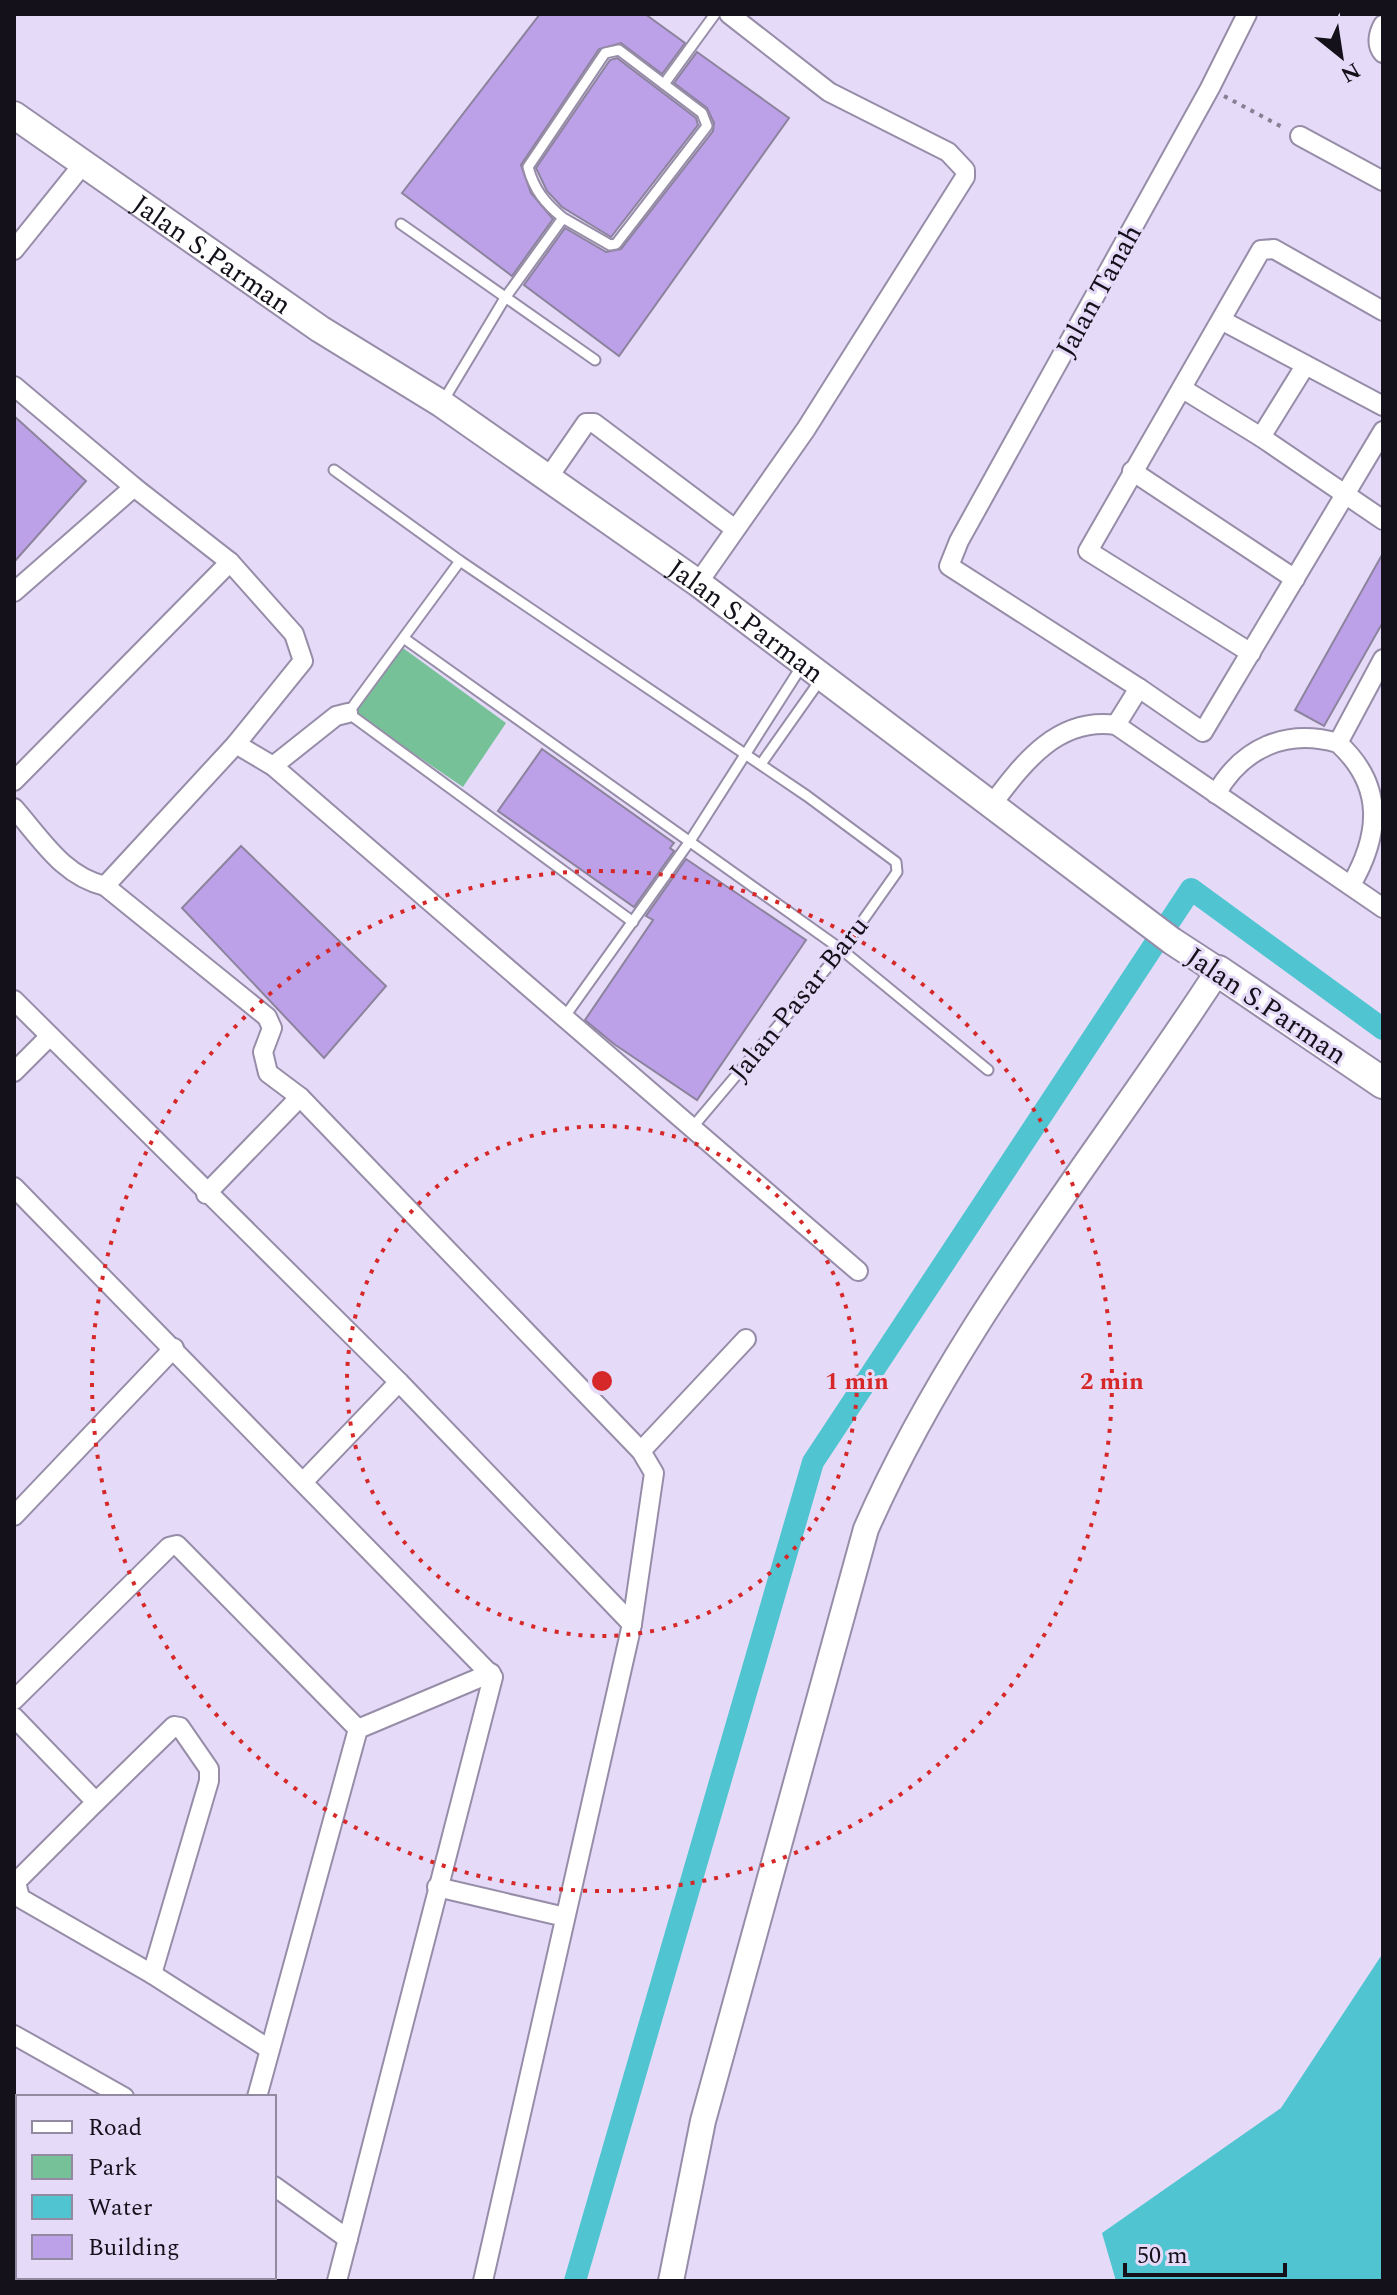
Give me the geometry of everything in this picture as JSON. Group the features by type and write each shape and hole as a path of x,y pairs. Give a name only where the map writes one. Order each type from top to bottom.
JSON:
{"main road":[{"name":"Jalan S.Parman","path":"14,115 320,329 442,404 698,583 1172,941 1383,1083"}],"street":[{"path":"698,583 806,429 965,177 965,170 948,152 829,92 756,22 729,14"},
{"name":"Jalan Tanah","path":"1139,688 949,566 959,541 1210,88 1247,14"},
{"path":"1383,25 1379,34 1383,53"},
{"path":"1300,136 1383,181"},
{"path":"14,250 91,168"},
{"path":"1251,653 1088,551 1132,471 1223,321 1261,250 1267,247 1383,311"},
{"path":"1223,321 1383,406"},
{"path":"1261,437 1305,366"},
{"path":"14,386 134,487 230,562 294,634 303,661 236,744 105,886"},
{"path":"1183,389 1261,437 1346,498 1383,520"},
{"path":"548,478 586,423 594,423 735,529"},
{"path":"1116,725 1139,688 1203,732 1346,498 1383,431"},
{"path":"1132,471 1295,579"},
{"path":"17,582 134,487"},
{"path":"14,781 230,562"},
{"path":"1338,743 1383,659"},
{"path":"273,766 336,716 348,713"},
{"path":"993,803 1018,769 1064,731 1080,725 1116,725 1383,908"},
{"path":"1216,794 1231,770 1261,748 1283,739 1307,738 1338,743 1353,758 1371,797 1374,820 1376,857 1351,885"},
{"path":"236,744 273,766 690,1130 858,1271"},
{"path":"14,808 81,880 105,886 267,1017 272,1028 263,1052 263,1065 268,1073 300,1097 641,1451 654,1473 632,1624 483,2281"},
{"path":"671,2281 703,2121 866,1529 892,1471 981,1314 1163,1056 1218,971"},
{"path":"14,1000 206,1194 399,1382 632,1624"},
{"path":"14,1072 50,1036"},
{"path":"206,1194 300,1097"},
{"path":"14,1187 491,1673 492,1683 337,2281"},
{"path":"641,1451 746,1339"},
{"path":"14,1516 174,1348"},
{"path":"304,1481 399,1382"},
{"path":"14,1700 169,1547 177,1545 358,1729"},
{"path":"358,1729 491,1673"},
{"path":"14,1717 96,1802"},
{"path":"152,1974 209,1781 209,1769 180,1727 174,1726 16,1882 17,1890 20,1898 152,1974 269,2049"},
{"path":"258,2095 358,1729"},
{"path":"437,1887 565,1917"},
{"path":"14,2035 120,2095"},
{"path":"276,2187 348,2239"}],"lane":[{"path":"664,84 715,14"},
{"path":"619,50 702,113 707,126 616,244 610,245 563,218 543,200 532,183 528,167 605,53 619,50"},
{"path":"442,404 505,298 563,218"},
{"path":"401,224 595,360"},
{"name":"Jalan Pasar Baru","path":"334,470 460,561 761,764 896,862 897,872 842,950 690,1130"},
{"path":"460,561 348,713 633,922"},
{"path":"405,639 842,950 988,1070"},
{"path":"563,1019 690,841 745,753 814,668"},
{"path":"761,764 814,668"}],"path":[{"path":"1210,88 1300,136"}],"green space":[{"path":"403,648 506,723 463,787 354,713"}],"water":[{"path":"1383,1953 1383,2281 1116,2281 1102,2233 1281,2108"}],"building":[{"path":"540,14 645,14 685,43 662,74 621,43 599,49 521,165 531,193 553,219 512,276 402,193"},
{"path":"697,52 789,118 619,356 524,285 565,228 606,252 621,249 713,131 714,123 707,108 674,83"},
{"path":"617,58 696,118 698,125 611,237 562,207 547,191 536,168 610,60"},
{"path":"14,416 86,481 14,562"},
{"path":"1383,553 1383,622 1324,726 1295,710"},
{"path":"542,749 674,843 670,848 674,851 634,907 498,811"},
{"path":"241,846 386,986 324,1058 182,908"},
{"path":"686,859 806,940 697,1100 614,1044 585,1020 653,920 646,916"}],"waterway":[{"path":"575,2281 813,1462 1191,889 1383,1029"}]}
